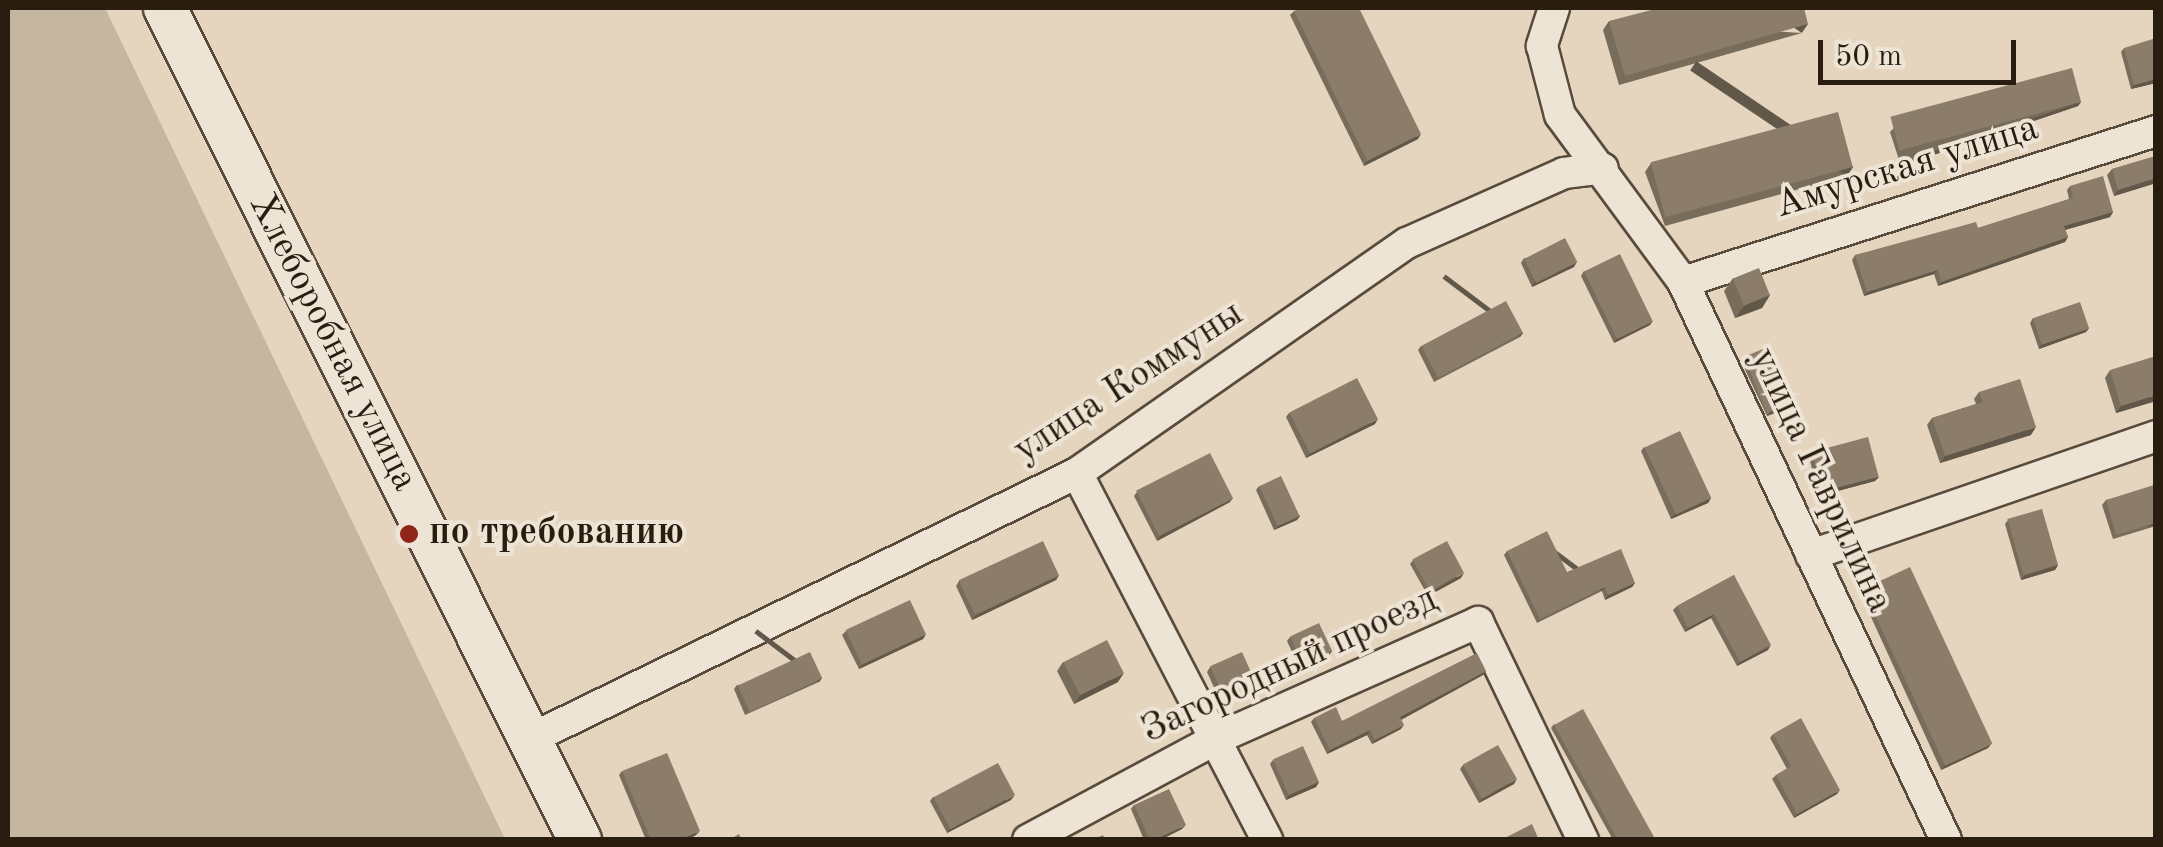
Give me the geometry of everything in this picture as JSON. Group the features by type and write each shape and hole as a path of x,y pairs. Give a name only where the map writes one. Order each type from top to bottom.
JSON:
{"main road":[{"name":"Хлеборобная улица","path":"165,8 580,840"}],"street":[{"name":"улица Гаврилина","path":"1536,8 1560,115 1682,282 1946,840"},
{"path":"1542,46 1554,8"},
{"name":"Амурская улица","path":"1682,282 2156,131"},
{"name":"улица Коммуны","path":"530,739 1077,473 1407,243 1564,173 1602,168"},
{"path":"1811,556 2156,436"},
{"path":"1077,473 1268,840"},
{"name":"Загородный проезд","path":"1028,840 1218,738 1478,622 1583,840"}],"shaded area":[{"path":"8,8 105,8 505,839 8,839"}],"building":[{"path":"1359,8 1421,134 1367,161 1294,11"},
{"path":"1659,8 1804,8 1808,24 1625,76 1609,21"},
{"path":"2156,38 2156,79 2134,85 2124,48"},
{"path":"2072,68 2081,102 1899,150 1890,117"},
{"path":"1838,112 1853,167 1665,217 1651,162"},
{"path":"2156,156 2156,178 2118,190 2112,169"},
{"path":"2103,176 2113,212 2064,226 2068,237 1941,282 1938,270 1867,292 1855,255 1976,222 1978,228 2073,198 2070,186"},
{"path":"1565,238 1577,262 1536,283 1524,259"},
{"path":"1620,254 1653,321 1617,339 1584,272"},
{"path":"1759,268 1770,295 1744,305 1733,278"},
{"path":"1506,301 1523,333 1438,378 1421,346"},
{"path":"2080,302 2089,328 2042,345 2033,318"},
{"path":"1768,347 1791,404 1767,413 1744,357"},
{"path":"2156,356 2156,395 2121,406 2110,370"},
{"path":"1357,378 1378,419 1310,453 1289,413"},
{"path":"2020,379 2036,427 1945,456 1932,418 1983,402 1979,392"},
{"path":"1680,431 1711,498 1676,515 1645,447"},
{"path":"1868,437 1879,477 1823,492 1812,452"},
{"path":"1210,453 1233,498 1159,536 1136,491"},
{"path":"1281,476 1300,516 1278,526 1259,486"},
{"path":"2154,485 2156,523 2116,535 2106,500"},
{"path":"2042,509 2058,565 2023,575 2007,519"},
{"path":"1547,531 1567,572 1621,549 1635,583 1608,595 1605,587 1540,619 1507,551"},
{"path":"1043,541 1059,575 975,615 959,580"},
{"path":"1447,541 1464,573 1429,591 1413,559"},
{"path":"1910,567 1992,744 1945,766 1863,589"},
{"path":"1734,575 1771,645 1740,662 1714,614 1688,628 1677,606"},
{"path":"910,600 926,634 862,664 846,630"},
{"path":"1319,623 1332,651 1303,665 1290,637"},
{"path":"1107,640 1124,673 1080,695 1063,662"},
{"path":"810,652 822,678 750,712 737,686"},
{"path":"1242,652 1256,683 1224,697 1210,666"},
{"path":"1477,653 1486,671 1400,717 1404,725 1375,740 1370,730 1330,750 1314,718 1336,707 1342,721"},
{"path":"1583,709 1655,839 1618,840 1554,725"},
{"path":"1801,718 1840,790 1797,814 1776,775 1791,766 1773,734"},
{"path":"1498,745 1517,779 1482,799 1463,764"},
{"path":"1303,746 1319,782 1289,795 1273,759"},
{"path":"667,753 700,831 679,840 651,840 622,771"},
{"path":"998,763 1015,795 950,829 934,797"},
{"path":"1169,789 1186,825 1150,840 1134,805"},
{"path":"1532,824 1539,840 1501,840"}],"place":[{"name":"по требованию","path":"409,534"}]}
